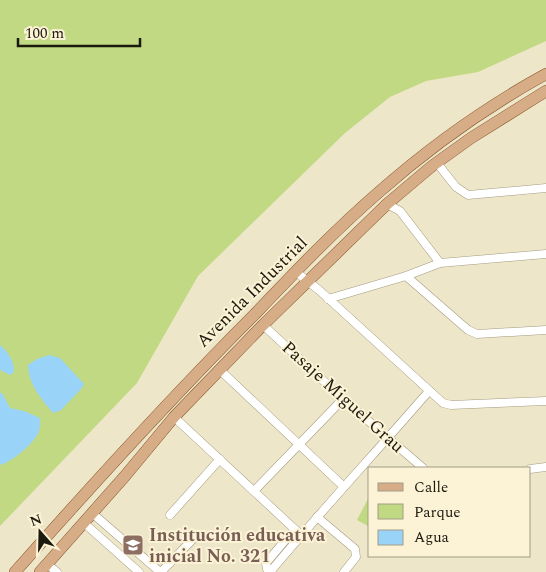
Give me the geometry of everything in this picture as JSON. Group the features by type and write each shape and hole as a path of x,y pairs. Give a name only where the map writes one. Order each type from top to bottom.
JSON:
{"main road":[{"name":"Avenida Industrial","path":"16,572 163,408 296,272 378,192 461,127 546,74"},
{"name":"Avenida Industrial","path":"43,568 174,417 263,325 387,204 471,138 545,94"}],"street":[{"path":"534,81 545,94"},
{"path":"437,163 456,188 468,195 546,188"},
{"path":"387,204 400,211 440,263"},
{"path":"328,299 406,276 440,263 546,254"},
{"path":"296,272 443,403 451,405 546,401"},
{"path":"406,276 468,330 477,334 546,330"},
{"name":"Pasaje Miguel Grau","path":"263,325 343,399 422,467"},
{"path":"220,370 343,486"},
{"path":"270,572 299,533 388,439 429,391"},
{"path":"254,491 343,399"},
{"path":"174,417 299,533"},
{"path":"170,515 220,459"},
{"path":"531,469 546,467"},
{"path":"92,513 161,572 194,538"},
{"path":"317,516 355,549 356,558 344,572"},
{"path":"84,523 139,572"},
{"path":"43,568 57,572"}],"green space":[{"path":"0,0 546,0 546,41 478,72 426,81 390,97 345,133 198,276 137,383 0,526"},
{"path":"368,499 368,526 357,520"}],"water":[{"path":"0,345 12,361 14,372 10,375 0,370"},
{"path":"49,355 60,358 84,384 61,410 53,413 33,384 28,365 37,359"},
{"path":"0,393 2,393 10,408 24,411 40,418 40,426 37,436 28,446 17,456 0,465"}],"place":[{"name":"Institución educativa inicial No. 321","path":"133,545"}]}
